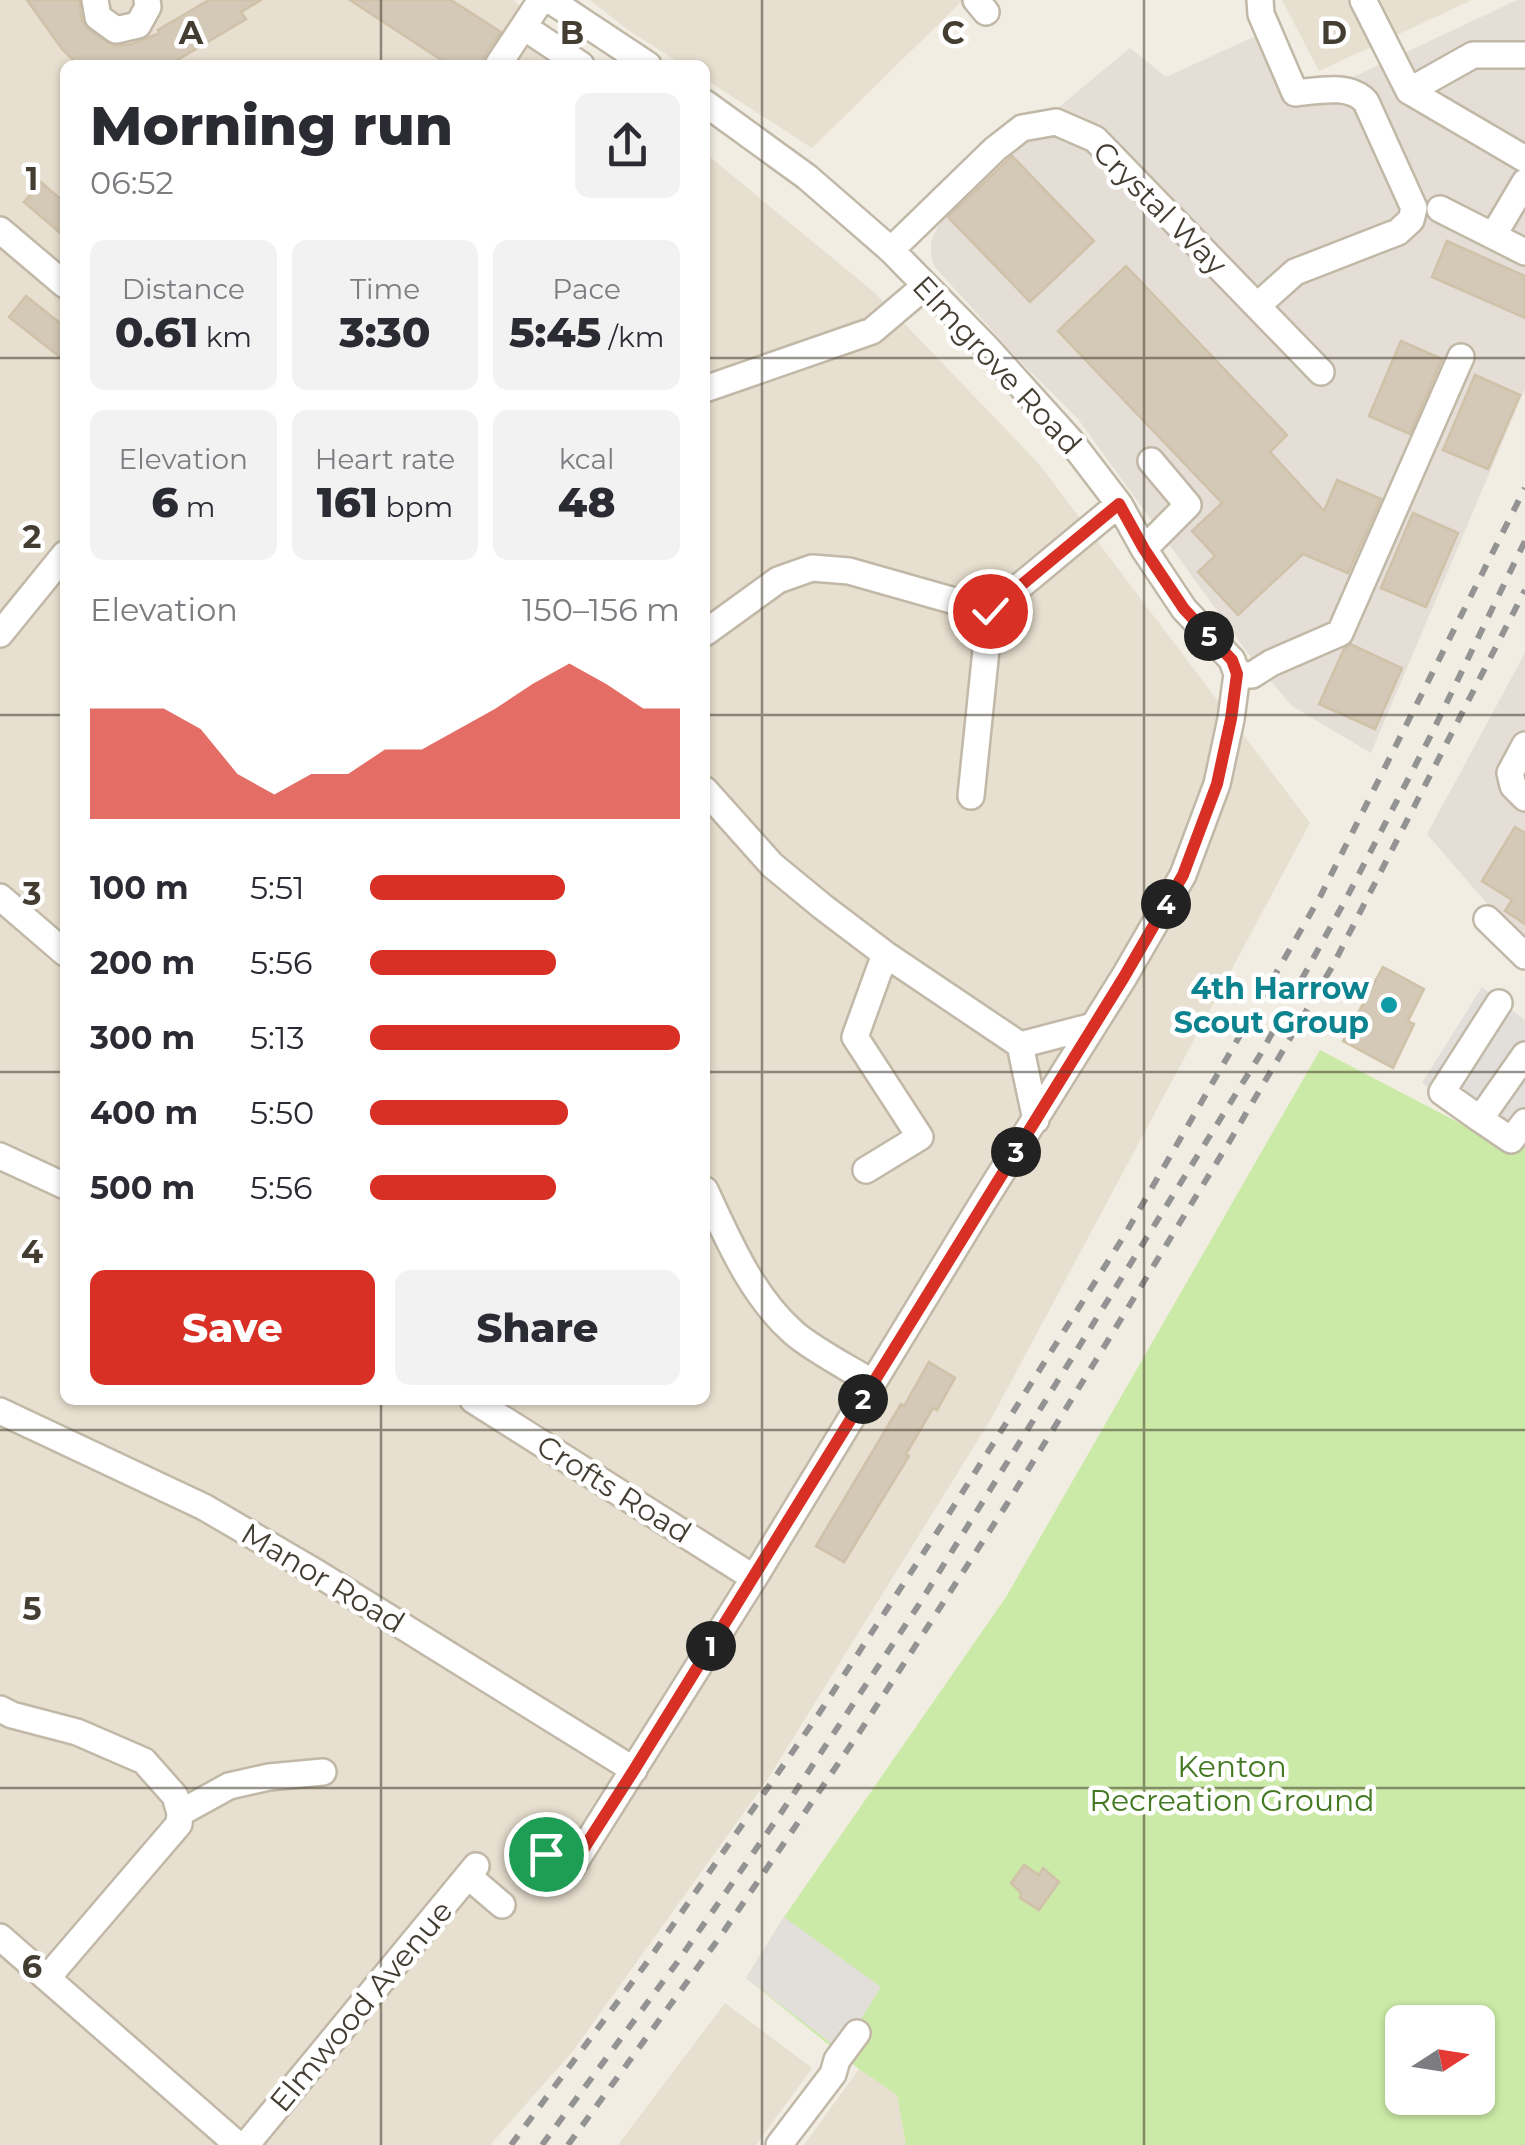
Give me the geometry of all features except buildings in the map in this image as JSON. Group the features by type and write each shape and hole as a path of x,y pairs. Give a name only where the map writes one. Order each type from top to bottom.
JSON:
{"street":[{"path":"96,0 98,18 116,30 138,25 148,7 147,0"},
{"path":"1257,306 1296,272 1398,232 1411,220 1414,208 1358,92 1295,93 1261,14 1260,0"},
{"path":"1363,0 1409,91 1525,159"},
{"path":"519,60 536,35 549,1"},
{"path":"502,60 549,1"},
{"path":"549,1 640,60"},
{"path":"536,35 574,60"},
{"path":"1409,91 1473,55 1525,55"},
{"name":"Elmgrove Road","path":"710,107 807,176 891,250 988,349 1070,440 1119,504 1184,609 1232,660 1237,674"},
{"name":"Crystal Way","path":"891,250 995,148 1022,128 1056,122 1095,139 1321,372"},
{"path":"1493,236 1525,182"},
{"path":"1440,209 1525,252"},
{"path":"0,230 60,281"},
{"path":"710,387 872,330 924,286"},
{"path":"546,1854 572,1867 754,1578 1183,875 1217,784 1237,674 1252,675 1340,634 1461,357"},
{"path":"1144,549 1188,505 1152,461"},
{"path":"971,796 990,611 1119,504"},
{"path":"0,634 60,560"},
{"path":"710,629 778,580 812,568 849,571 990,611"},
{"path":"1525,745 1510,773 1514,786 1525,798"},
{"path":"710,796 772,865 823,908 1020,1046 1036,1120"},
{"path":"0,897 60,949"},
{"path":"1487,918 1525,956"},
{"path":"866,1170 920,1138 855,1038 885,954"},
{"path":"1499,1003 1442,1092 1511,1140 1525,1122"},
{"path":"1020,1046 1093,1026"},
{"path":"1480,1118 1525,1055"},
{"path":"0,1156 60,1184"},
{"path":"710,1201 743,1272 774,1311 796,1334 873,1383"},
{"name":"Crofts Road","path":"481,1405 754,1578"},
{"name":"Manor Road","path":"0,1411 204,1507 634,1770"},
{"path":"0,1709 12,1716 77,1732 144,1761 175,1796 180,1813 179,1824 48,1977"},
{"path":"180,1813 229,1786 269,1777 323,1772"},
{"name":"Elmwood Avenue","path":"246,2145 472,1871 502,1905"},
{"path":"0,1938 238,2145"},
{"path":"780,2145 833,2074 837,2060 857,2034"}],"shaded area":[{"path":"0,0 513,0 589,60 60,60 60,1405 710,1405 710,157 875,293 1039,464 1310,823 991,1419 767,1780 573,2051 490,2145 0,2145"},
{"path":"590,0 963,0 812,148 710,82 710,60 675,60"},
{"path":"1282,0 1472,0 1319,71"},
{"path":"1517,0 1525,0 1525,389 1371,753 1292,706 1252,659 1078,419 934,266 931,242 942,217 1059,107 1130,48 1166,77 1275,27 1311,97"},
{"path":"1525,653 1525,948 1427,834"},
{"path":"1482,987 1525,1020 1525,1127 1511,1145 1422,1083"},
{"path":"784,1917 881,1987 841,2051 746,1978"},
{"path":"725,2003 812,2068 756,2145 618,2145"},
{"path":"859,2069 897,2095 906,2145 804,2145"}],"green space":[{"name":"Kenton Recreation Ground","path":"1320,1050 1513,1151 1525,1136 1525,2145 906,2145 897,2095 746,1978 1006,1597"}],"railway":[{"path":"511,2145 648,1961 818,1715 1124,1236 1320,897 1525,488"},
{"path":"542,2145 676,1964 918,1606 1260,1055 1431,735 1525,541"},
{"path":"568,2145 722,1934 859,1733 1096,1360 1332,967 1525,590"}],"place":[{"name":"4th Harrow Scout Group","path":"1389,1005"}],"route":[{"path":"546,1854 572,1867 634,1770 1124,977 1183,875 1217,784 1237,674 1232,660 1184,609 1119,504 990,611"}]}
